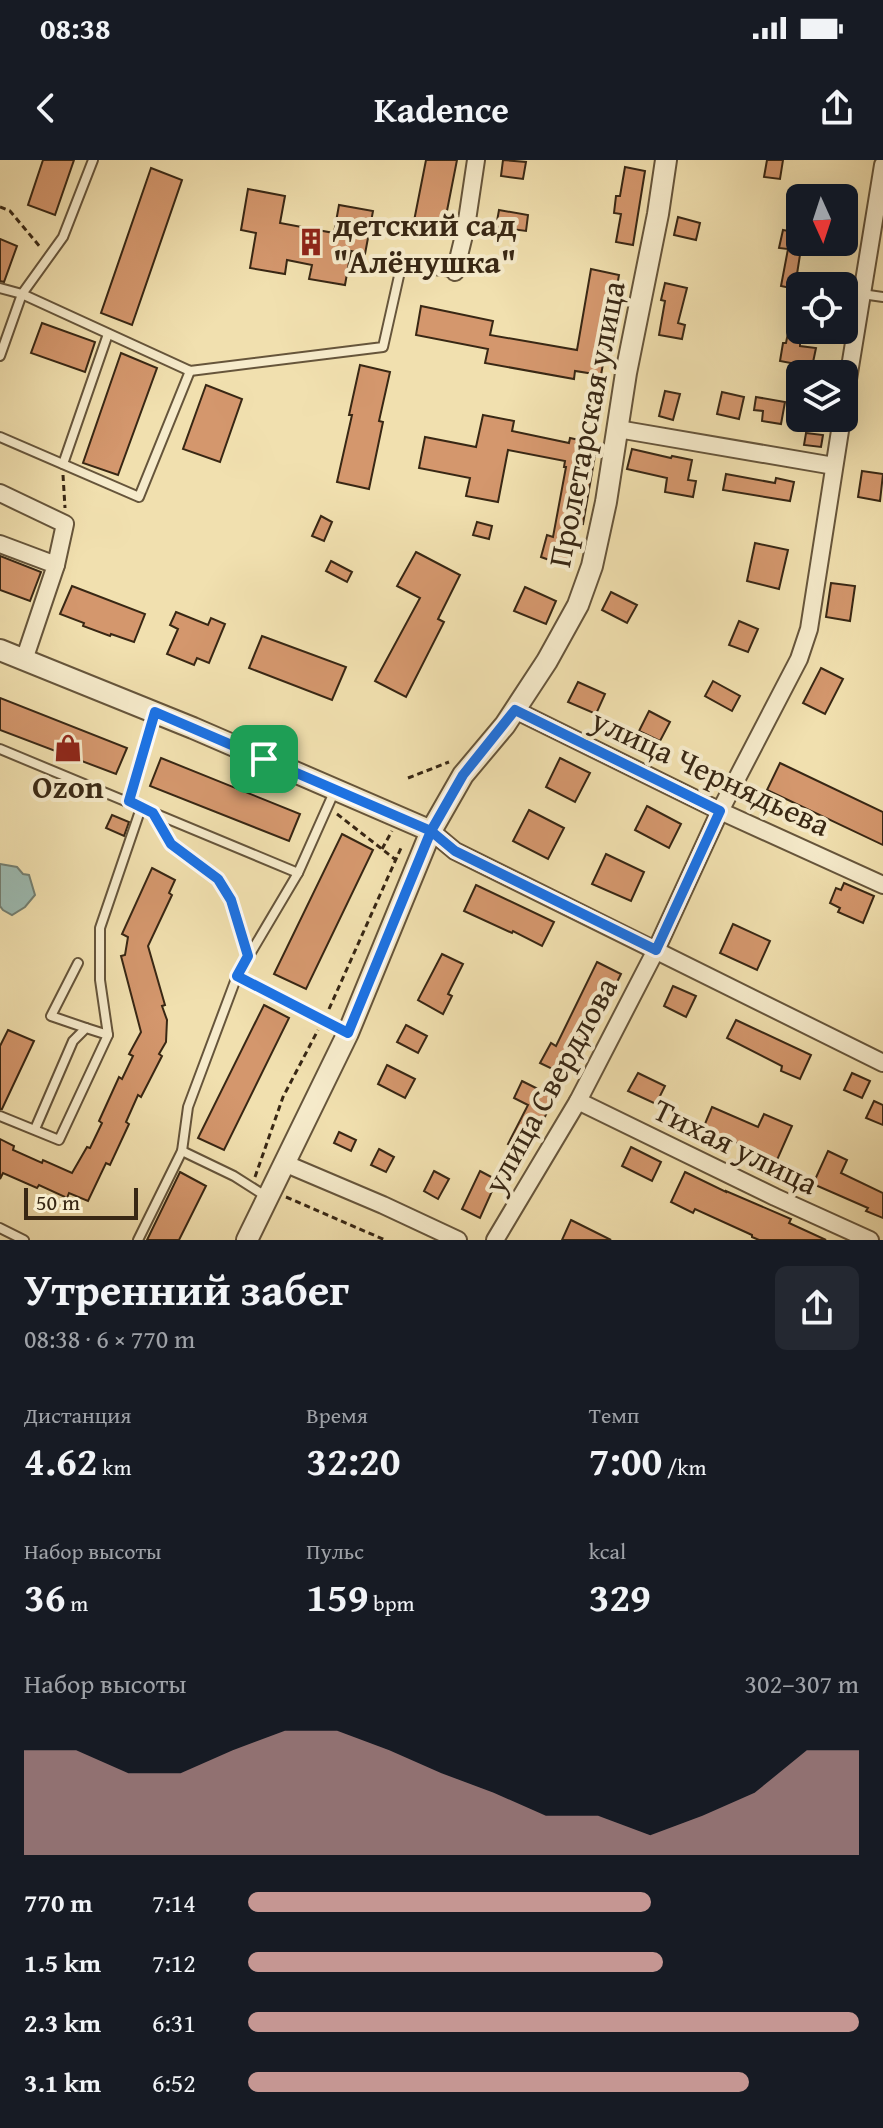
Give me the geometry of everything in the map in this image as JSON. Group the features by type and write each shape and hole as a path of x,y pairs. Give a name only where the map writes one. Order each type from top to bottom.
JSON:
{"street":[{"path":"455,272 466,227 476,160"},
{"name":"Пролетарская улица","path":"247,1240 348,1033 431,831 463,775 515,710 547,661 578,605 592,566 600,528 666,160"},
{"path":"851,360 883,165"},
{"path":"618,429 834,466"},
{"name":"улица Свердлова","path":"495,1240 578,1101 656,950 720,811 805,645 840,432"},
{"path":"0,493 65,524 56,565 24,660"},
{"path":"0,544 56,565"},
{"path":"0,650 155,712 332,798 431,831 455,851 883,1063"},
{"name":"улица Чернядьева","path":"515,710 720,811 883,885"},
{"name":"Тихая улица","path":"578,1101 870,1240"},
{"path":"284,1163 458,1240"}],"lane":[{"path":"0,356 22,294 63,237 93,160"},
{"path":"0,288 22,294 190,371 383,347 401,267 455,272"},
{"path":"862,294 883,297"},
{"path":"63,464 108,334"},
{"path":"0,437 139,497 190,371"},
{"path":"129,801 155,712"},
{"path":"0,749 298,873"},
{"path":"138,1240 182,1151 188,1107 237,976 298,873 332,798"},
{"path":"0,1116 59,1140 108,1035 100,980 100,928 141,808"},
{"path":"78,963 51,1016 108,1035"},
{"path":"237,976 348,1033"},
{"path":"35,1129 73,1041 86,1028"},
{"path":"182,1151 269,1194"},
{"path":"0,1228 24,1240"}],"path":[{"path":"0,207 10,211 49,257"},
{"path":"63,464 65,524"},
{"path":"408,778 460,757"},
{"path":"332,798 396,860"},
{"path":"153,813 171,844 218,879 231,900 248,956"},
{"path":"385,1240 269,1194 283,1097 324,1019 401,848"}],"water":[{"path":"0,864 17,867 23,874 29,875 35,895 25,907 12,915 0,906"}],"building":[{"path":"43,160 74,160 55,215 28,205"},
{"path":"426,160 457,160 444,226 414,221"},
{"path":"503,160 526,162 523,179 501,176"},
{"path":"767,160 783,160 780,179 764,177"},
{"path":"625,167 645,171 633,245 616,242 621,214 614,213 616,196 620,196"},
{"path":"151,168 182,180 132,325 101,313"},
{"name":"детский сад \"Алёнушка\"","path":"248,189 285,196 280,223 334,233 339,205 373,211 365,254 351,251 345,285 309,279 312,265 287,260 285,274 250,268 256,233 241,230"},
{"path":"499,210 528,215 526,231 496,227"},
{"path":"678,217 700,223 696,240 674,235"},
{"path":"783,230 786,231 786,249 779,248"},
{"path":"0,239 17,246 4,282 0,281"},
{"path":"787,256 800,256 797,272 786,272 786,287 781,286"},
{"path":"470,257 487,260 484,275 467,272"},
{"path":"591,269 619,275 601,375 575,371 574,379 485,363 488,349 416,335 421,306 493,321 490,335 577,350"},
{"path":"665,283 687,288 678,323 685,325 682,339 659,335"},
{"path":"42,323 95,342 85,372 31,353"},
{"path":"783,343 816,348 813,360 780,361"},
{"path":"121,353 157,368 118,475 83,463"},
{"path":"360,365 390,372 369,489 337,482"},
{"path":"206,385 242,399 220,462 183,449"},
{"path":"665,391 680,394 673,420 659,416"},
{"path":"722,392 744,397 739,419 717,414"},
{"path":"756,397 785,402 781,424 762,421 763,411 754,410"},
{"path":"483,415 514,421 512,431 569,443 570,438 597,444 583,524 571,521 564,546 575,550 569,567 541,557 547,535 553,537 565,461 508,450 498,502 466,496 470,478 419,468 425,437 476,447"},
{"path":"806,433 823,435 821,447 804,445"},
{"path":"632,449 692,460 688,480 696,481 693,497 665,492 667,478 627,469"},
{"path":"862,471 883,474 880,501 858,497"},
{"path":"726,474 775,483 776,478 794,482 790,501 723,490"},
{"path":"321,516 332,522 324,541 312,536"},
{"path":"477,522 492,526 489,539 473,535"},
{"path":"755,543 788,550 779,589 747,581"},
{"path":"416,552 460,575 438,619 444,622 406,697 375,681 420,598 397,586"},
{"path":"0,556 41,572 30,601 0,590"},
{"path":"331,561 352,572 347,582 326,571"},
{"path":"831,583 855,586 850,621 826,617"},
{"path":"72,586 145,614 134,642 83,626 84,623 60,614"},
{"path":"525,587 556,601 546,624 514,611"},
{"path":"611,592 637,605 627,623 602,610"},
{"path":"176,612 208,625 211,618 225,624 209,663 197,658 194,665 167,654 178,629 170,625"},
{"path":"739,621 758,629 748,652 729,645"},
{"path":"262,636 346,667 332,700 249,668"},
{"path":"821,668 843,679 825,714 803,703"},
{"path":"713,681 740,696 732,711 705,696"},
{"path":"578,682 605,694 596,714 568,702"},
{"path":"0,698 127,748 116,774 0,730"},
{"path":"649,711 670,722 660,741 639,731"},
{"path":"161,758 300,814 289,841 150,786"},
{"path":"560,758 590,773 575,802 546,787"},
{"path":"780,763 883,812 883,845 767,790"},
{"path":"647,806 681,824 669,848 635,830"},
{"path":"529,810 564,828 548,859 513,841"},
{"path":"112,815 129,822 124,836 106,828"},
{"path":"342,834 373,850 306,989 274,974"},
{"path":"606,854 644,872 631,901 592,884"},
{"path":"152,868 175,880 169,893 172,895 148,946 165,1005 162,1006 167,1020 166,1042 141,1097 138,1095 126,1122 129,1124 110,1165 106,1163 88,1201 69,1193 67,1198 3,1173 0,1179 0,1139 14,1146 13,1150 72,1173 87,1147 90,1148 102,1123 99,1121 119,1077 122,1079 133,1056 129,1054 141,1032 121,956 125,955 128,937 122,934"},
{"path":"844,883 874,896 863,923 838,912 840,908 830,903 836,888 841,890"},
{"path":"476,885 554,922 542,946 464,911"},
{"path":"733,924 770,941 757,970 720,953"},
{"path":"442,954 463,964 448,994 452,996 443,1014 418,1000"},
{"path":"597,962 621,974 567,1076 540,1063 551,1043 556,1046"},
{"path":"673,986 696,996 686,1017 664,1006"},
{"path":"264,1005 289,1018 224,1150 198,1138"},
{"path":"736,1020 811,1055 800,1079 781,1071 782,1066 727,1038"},
{"path":"406,1025 427,1036 418,1053 397,1042"},
{"path":"8,1030 34,1041 0,1109 0,1046"},
{"path":"387,1065 415,1079 405,1098 378,1084"},
{"path":"638,1073 665,1086 656,1104 628,1091"},
{"path":"852,1073 870,1081 862,1098 844,1090"},
{"path":"522,1081 554,1097 528,1154 508,1144 528,1105 514,1098"},
{"path":"874,1101 883,1105 883,1125 866,1118"},
{"path":"712,1107 758,1127 764,1114 792,1126 777,1160 702,1131"},
{"path":"339,1132 356,1140 351,1151 334,1143"},
{"path":"631,1147 661,1162 652,1181 622,1166"},
{"path":"379,1149 394,1157 386,1172 371,1165"},
{"path":"828,1151 847,1160 841,1173 883,1193 883,1218 866,1211 868,1208 813,1184"},
{"path":"434,1171 449,1179 438,1199 424,1191"},
{"path":"480,1171 497,1180 480,1218 462,1209"},
{"path":"180,1172 206,1186 179,1240 147,1240"},
{"path":"685,1172 791,1219 789,1223 826,1240 759,1240 695,1209 693,1213 671,1202"},
{"path":"571,1220 611,1240 562,1240"}],"place":[{"name":"детский сад \"Алёнушка\"","path":"311,242"},
{"name":"Ozon","path":"68,748"}],"route":[{"path":"264,759 155,712 129,801 153,813 171,844 218,879 231,900 248,956 237,976 348,1033 431,831 455,851 656,950 720,811 515,710 463,775 431,831 264,759"}]}
